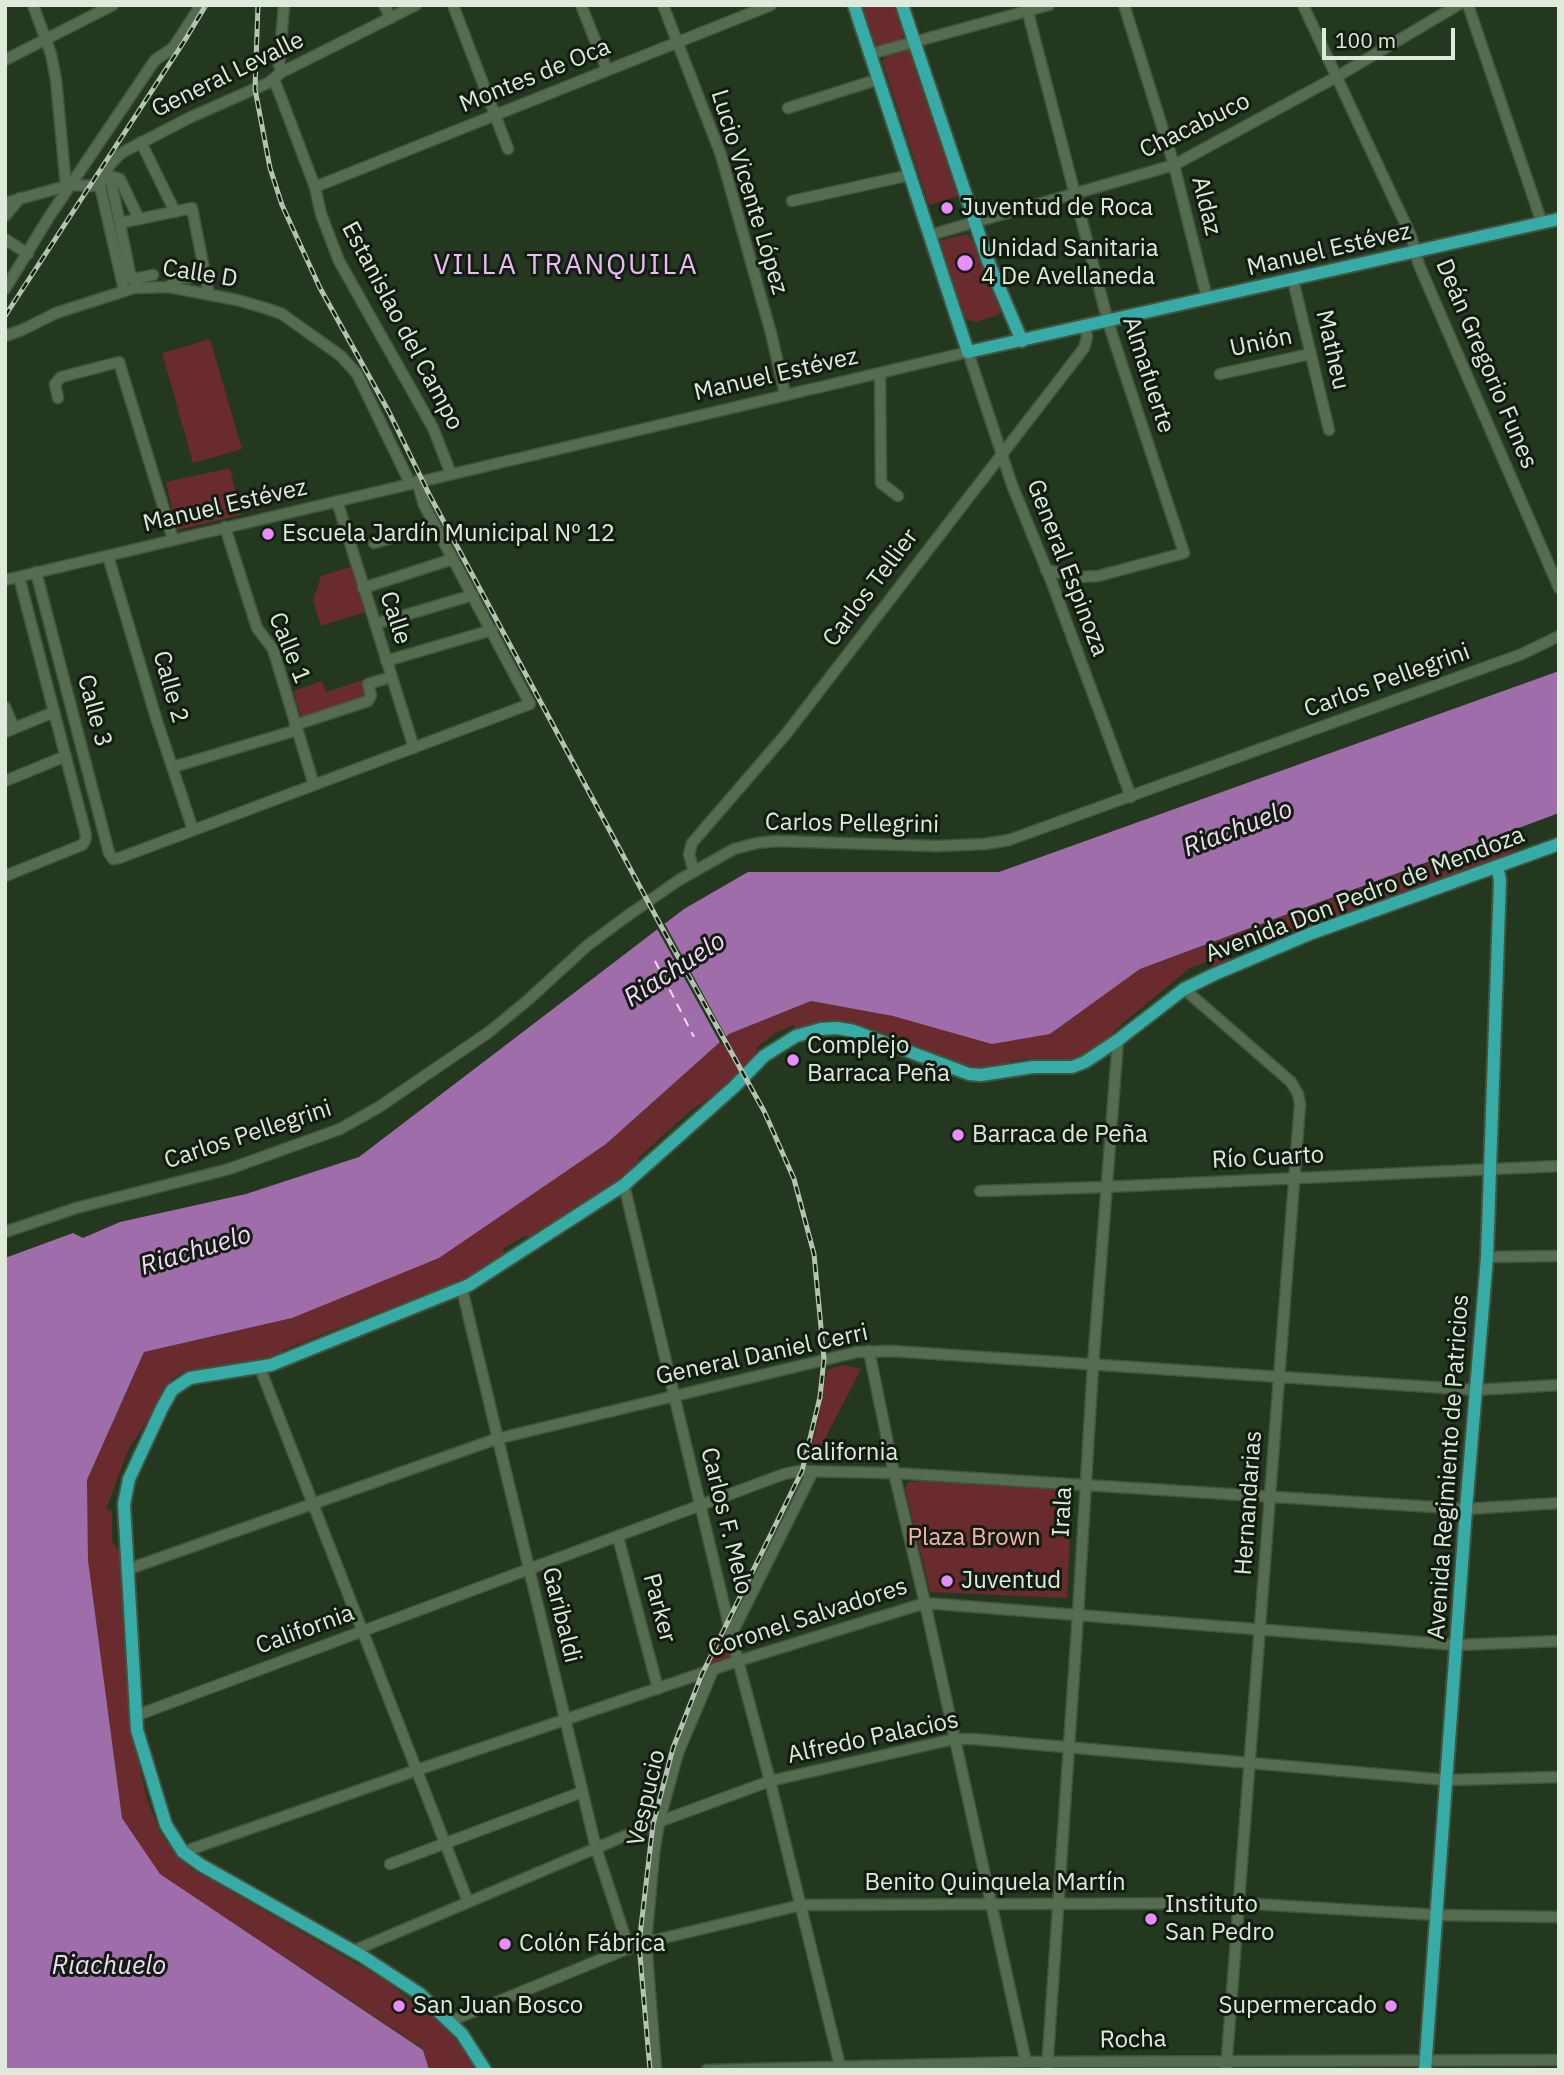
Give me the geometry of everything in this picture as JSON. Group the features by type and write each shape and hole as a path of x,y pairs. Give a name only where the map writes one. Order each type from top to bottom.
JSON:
{"main road":[{"path":"854,5 968,352"},
{"path":"902,5 974,223 1022,341"},
{"name":"Manuel Estévez","path":"968,352 1559,219"},
{"name":"Avenida Don Pedro de Mendoza","path":"485,2070 471,2046 450,2021 420,1994 353,1951 208,1870 183,1852 166,1825 140,1744 135,1716 124,1508 129,1479 164,1403 176,1386 190,1378 260,1368 462,1289 624,1185 734,1087 764,1056 783,1042 806,1032 836,1028 854,1031 957,1070 981,1074 1072,1067 1085,1062 1118,1040 1184,989 1294,940 1559,844"},
{"name":"Avenida Regimiento de Patricios","path":"1426,2064 1486,1257 1500,880 1497,866"}],"street":[{"path":"33,5 47,38 56,80 69,185"},
{"path":"5,60 113,5"},
{"path":"6,286 69,185 155,60 173,48 201,5"},
{"name":"Estanislao del Campo","path":"284,5 278,75 315,187 321,214 339,261 433,428 452,474"},
{"path":"384,5 391,18"},
{"name":"General Levalle","path":"100,186 118,156 141,142 416,5"},
{"path":"453,5 508,149"},
{"path":"581,5 607,70"},
{"name":"Lucio Vicente López","path":"663,5 721,155 771,333 785,394"},
{"name":"Montes de Oca","path":"315,187 771,5"},
{"path":"870,54 1027,8 1049,5"},
{"name":"Aldaz","path":"1124,5 1174,165 1207,298"},
{"name":"Deán Gregorio Funes","path":"1303,5 1411,236 1419,265 1559,588"},
{"name":"Chacabuco","path":"930,236 1174,165 1338,76 1458,5"},
{"path":"1468,5 1542,223"},
{"name":"Almafuerte","path":"1027,8 1108,322 1184,553 1098,576 1080,577 1046,570"},
{"path":"788,108 879,79"},
{"path":"141,142 174,212"},
{"path":"108,174 120,179 139,219"},
{"path":"108,174 131,278 153,275"},
{"path":"792,201 910,175"},
{"path":"5,202 69,185 100,186 124,290"},
{"path":"5,216 20,197"},
{"path":"120,223 192,208 209,294"},
{"path":"5,239 28,254"},
{"path":"169,287 176,279 205,275"},
{"name":"Matheu","path":"1293,280 1329,430"},
{"name":"Calle D","path":"5,336 56,313 124,290 169,287 256,305 282,314 341,356 357,374 530,704 414,748"},
{"name":"Carlos Tellier","path":"694,872 689,854 692,843 786,734 1084,348 1087,337 1085,327"},
{"name":"Manuel Estévez","path":"5,580 968,352"},
{"name":"General Espinoza","path":"968,352 1001,453 1131,797"},
{"name":"Unión","path":"1220,374 1310,354"},
{"path":"58,398 55,384 61,377 119,362 173,539"},
{"path":"880,373 881,483 898,496"},
{"name":"Calle","path":"337,501 414,748"},
{"path":"374,542 435,526"},
{"name":"Calle 1","path":"225,527 257,628 272,649 314,785"},
{"name":"Calle 2","path":"108,556 192,830"},
{"path":"363,588 453,559"},
{"name":"Calle 3","path":"36,572 109,853 113,859 192,830"},
{"path":"5,876 85,841 86,835 19,577"},
{"path":"375,624 473,595"},
{"path":"386,661 492,630"},
{"name":"Carlos Pellegrini","path":"5,1233 76,1208 229,1169 340,1129 379,1107 489,1031 598,937 694,872 734,849 766,842 937,846 998,843 1522,654 1559,636"},
{"path":"173,767 368,701 371,695 368,684 391,677"},
{"path":"5,707 10,730 54,712"},
{"path":"192,830 414,748"},
{"path":"5,780 65,756"},
{"name":"Hernandarias","path":"1184,989 1284,1075 1297,1090 1300,1110 1226,2065"},
{"name":"Irala","path":"1047,2066 1093,1365 1118,1040"},
{"name":"Río Cuarto","path":"980,1191 1559,1166"},
{"name":"Carlos F. Melo","path":"624,1185 731,1634 841,2068"},
{"path":"1486,1257 1559,1256"},
{"name":"Garibaldi","path":"462,1289 496,1440 596,1848 629,1949"},
{"path":"869,1351 1026,2062"},
{"name":"General Daniel Cerri","path":"126,1570 496,1440 824,1359 869,1351 1476,1390 1559,1385"},
{"path":"260,1368 468,1902"},
{"path":"731,1634 813,1471"},
{"name":"California","path":"135,1716 785,1474 813,1471 894,1473 1466,1509 1559,1503"},
{"name":"Parker","path":"618,1537 658,1689"},
{"name":"Coronel Salvadores","path":"183,1852 738,1661 925,1603 1457,1645 1559,1641"},
{"name":"Vespucio","path":"646,1942 659,1822 678,1753 713,1670"},
{"name":"Alfredo Palacios","path":"353,1951 659,1822 770,1781 954,1739 1447,1780 1559,1777"},
{"path":"390,1864 582,1791"},
{"name":"Benito Quinquela Martín","path":"450,2021 646,1942 801,1905 1238,1903 1437,1915 1559,1917"},
{"path":"646,1942 656,2070"},
{"name":"Rocha","path":"708,2070 1026,2062 1047,2066 1426,2064 1559,2060"}],"green space":[{"path":"857,5 894,5 904,34 902,39 876,46 871,43"},
{"path":"909,49 916,55 959,196 929,205 882,61 886,56"},
{"path":"968,235 971,239 1002,302 998,315 975,322 963,318 939,243 941,240"},
{"path":"210,339 242,449 193,463 162,353"},
{"path":"230,468 241,515 177,530 166,482"},
{"path":"351,567 365,612 321,626 313,601 321,576"},
{"path":"363,680 368,697 301,717 293,691 322,681 326,692"},
{"path":"1512,832 1517,848 1502,858 1303,930 1301,926 1233,951 1229,960 1217,967 1207,962 1190,968 1116,1029 1102,1048 1083,1059 1062,1065 1044,1063 1043,1059 1028,1059 972,1068 881,1033 854,1027 796,1030 794,1025 775,1033 756,1048 758,1051 724,1088 692,1110 639,1157 638,1166 616,1185 537,1235 523,1237 504,1248 503,1256 440,1295 432,1292 413,1299 283,1350 280,1357 258,1363 183,1372 172,1379 129,1448 106,1509 112,1511 112,1541 119,1551 125,1598 132,1733 147,1799 160,1832 177,1856 192,1869 383,1979 450,2030 478,2070 429,2070 423,2049 160,1874 122,1818 88,1560 87,1480 144,1352 292,1318 606,1144 729,1034 811,1001 893,1016 1050,1034 1140,969"},
{"path":"843,1365 861,1369 815,1458 808,1458 827,1370"},
{"name":"Plaza Brown","path":"909,1482 1072,1487 1067,1598 930,1592 905,1488"},
{"path":"728,1619 738,1661 702,1674"}],"water":[{"name":"Riachuelo","path":"1559,671 1559,813 1140,969 1050,1034 992,1044 893,1016 811,1001 729,1034 606,1144 439,1258 292,1318 144,1352 87,1480 88,1560 122,1818 160,1874 423,2050 429,2070 5,2070 5,1258 73,1233 83,1238 120,1222 246,1194 359,1157 684,909 748,872 999,872"}],"pier":[{"path":"665,924 728,1040 722,1046 657,929"}],"ferry route":[{"path":"655,961 694,1037"}],"railway":[{"path":"5,316 206,5"},
{"path":"258,5 255,89 270,168 282,205 320,288 389,412 430,496 661,926 764,1111 794,1179 814,1254 824,1359 820,1397 802,1471 702,1674 673,1748 653,1824 639,1944 650,2070"}],"place":[{"name":"Juventud de Roca","path":"947,208"},
{"name":"Unidad Sanitaria 4 De Avellaneda","path":"965,263"},
{"name":"Escuela Jardín Municipal Nº 12","path":"268,534"},
{"name":"Complejo Barraca Peña","path":"793,1060"},
{"name":"Barraca de Peña","path":"958,1135"},
{"name":"Juventud","path":"947,1581"},
{"name":"Instituto San Pedro","path":"1151,1919"},
{"name":"Colón Fábrica","path":"505,1944"},
{"name":"San Juan Bosco","path":"399,2006"},
{"name":"Supermercado","path":"1391,2006"}],"district":[{"name":"VILLA TRANQUILA","path":"566,266"}]}
